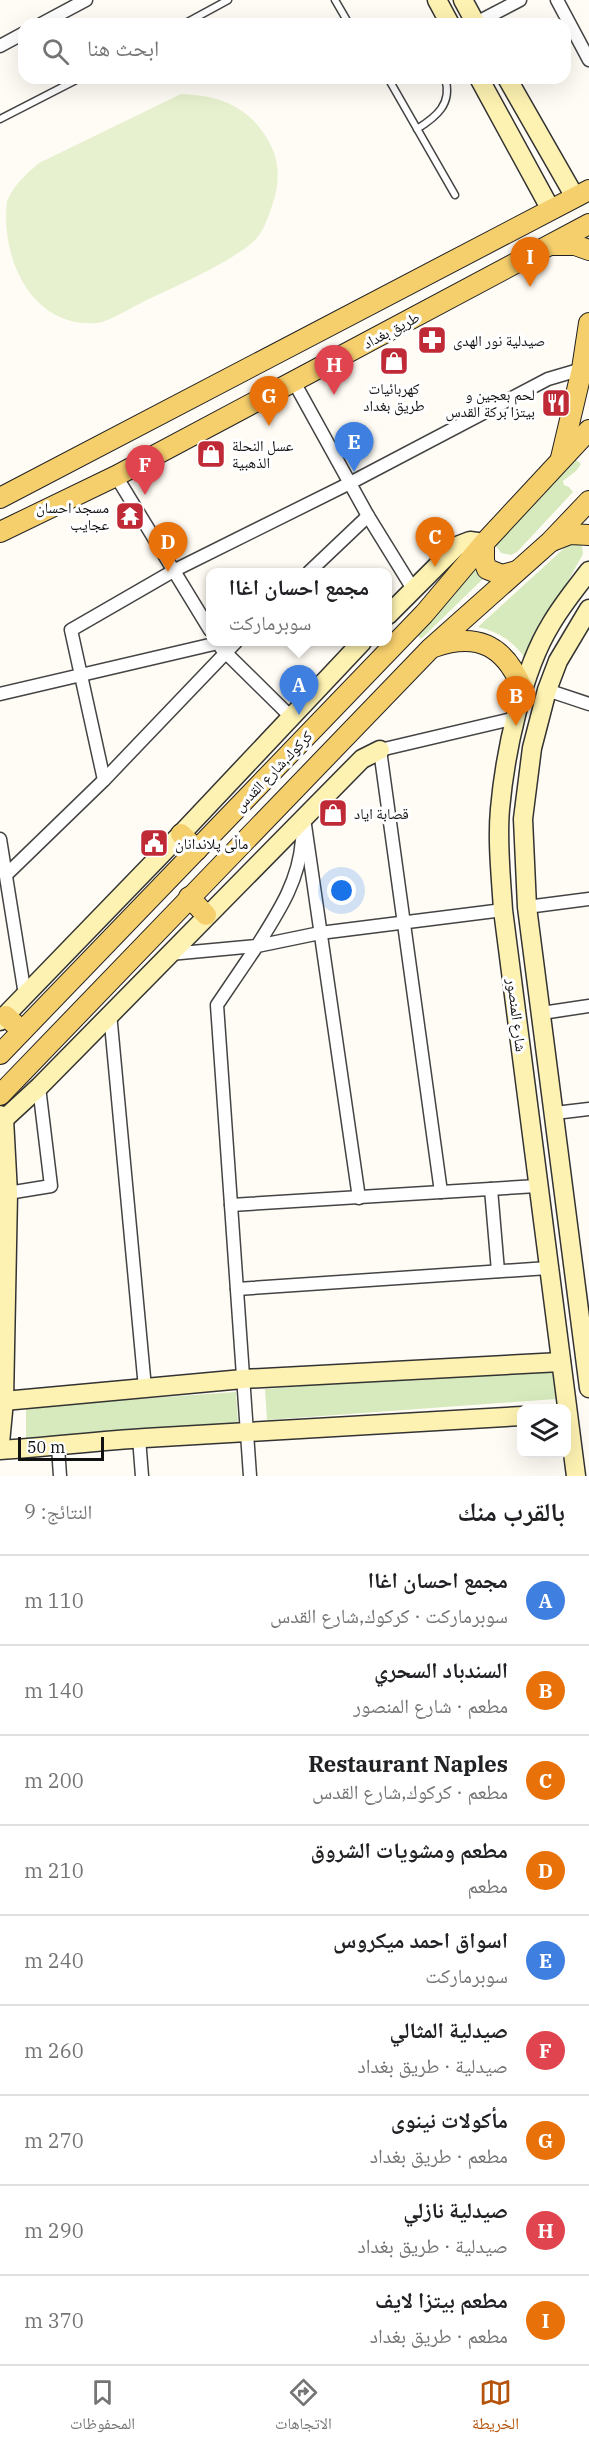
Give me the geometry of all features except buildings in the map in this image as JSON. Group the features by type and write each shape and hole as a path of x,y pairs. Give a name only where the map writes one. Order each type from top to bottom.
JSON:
{"main road":[{"path":"2,492 582,194"},
{"name":"طريق بغداد","path":"0,532 116,476 589,224"},
{"path":"550,245 575,245 589,250"},
{"path":"561,458 582,369 589,323"},
{"name":"كركوك,شارع القدس","path":"0,1054 424,614 484,543 589,430"},
{"name":"كركوك,شارع القدس","path":"0,1095 431,648 550,542 589,501"},
{"path":"550,542 570,534 589,535"},
{"path":"484,543 484,561 487,569 502,575 517,571"},
{"path":"431,648 459,641 482,642 492,647 512,667 523,690"},
{"path":"181,834 197,849"},
{"path":"189,897 206,915"},
{"path":"3,1018 22,1031"}],"street":[{"path":"52,18 86,0"},
{"path":"437,0 447,18"},
{"path":"463,0 473,18"},
{"path":"486,18 520,0"},
{"path":"557,0 567,18"},
{"path":"571,26 589,60"},
{"path":"0,45 18,36"},
{"path":"482,84 551,210"},
{"path":"511,84 582,194"},
{"path":"104,780 71,630 175,570 350,483 548,379 582,369"},
{"path":"294,382 368,516 412,589"},
{"path":"116,476 206,623"},
{"path":"314,568 368,516"},
{"path":"392,610 457,546 470,541 484,543"},
{"name":"شارع المنصور","path":"566,1404 503,910 500,808 516,718 531,666 551,623 589,571"},
{"name":"شارع المنصور","path":"589,609 558,661 547,690 532,748 523,819 527,907 585,1323 589,1388"},
{"path":"0,694 220,646"},
{"path":"220,646 291,717"},
{"path":"7,874 104,780 220,646"},
{"path":"3,1018 359,646"},
{"path":"547,690 589,704"},
{"path":"0,1443 4,1401 3,1318 8,1193 1,1119 39,1087 362,759 380,750 516,718"},
{"path":"380,750 441,1192"},
{"path":"304,818 359,1198"},
{"path":"250,1476 217,1005 257,946 285,901 295,880 301,858 304,818"},
{"path":"0,839 25,995"},
{"path":"527,907 589,899"},
{"path":"169,954 257,946 320,933 503,910"},
{"path":"542,1013 589,1006"},
{"path":"110,1013 145,1388"},
{"path":"525,1082 550,1078"},
{"path":"8,1193 51,1186 39,1087"},
{"path":"555,1113 589,1109"},
{"path":"231,1205 537,1186"},
{"path":"491,1189 498,1271"},
{"path":"237,1289 548,1268"},
{"path":"4,1401 243,1380 561,1362"},
{"path":"0,1450 246,1431 517,1416"},
{"path":"139,1438 142,1476"},
{"name":"شارع المنصور","path":"571,1441 576,1476"},
{"path":"58,1447 60,1476"}],"lane":[{"path":"195,18 228,0"},
{"path":"334,0 345,18"},
{"path":"0,119 68,84"},
{"path":"391,84 455,195"},
{"path":"417,129 438,115 446,99 445,84"}],"green space":[{"path":"181,94 210,97 223,101 246,114 265,135 274,154 278,178 275,196 263,229 248,246 222,263 110,319 98,323 75,322 55,315 39,303 25,286 16,267 9,246 6,223 7,201 10,195 21,180 39,163"},
{"path":"575,459 581,464 563,481 564,485 573,492 517,552 511,555 501,553 496,542"},
{"path":"571,542 582,546 583,554 525,658 505,638 478,627"},
{"path":"477,564 489,573 421,639 414,631"},
{"path":"566,1366 569,1398 267,1420 265,1389"},
{"path":"236,1392 238,1423 26,1439 26,1407"}],"place":[{"name":"مطعم بيتزا لايف","path":"530,287"},
{"name":"صيدلية نور الهدى","path":"432,340"},
{"name":"كهربائيات طريق بغداد","path":"394,361"},
{"name":"صيدلية نازلي","path":"334,395"},
{"name":"لحم بعجين و بيتزا بركة القدس","path":"556,403"},
{"name":"مأكولات نينوى","path":"269,426"},
{"name":"عسل النحلة الذهبية","path":"211,454"},
{"name":"اسواق احمد ميكروس","path":"354,472"},
{"name":"صيدلية المثالي","path":"145,495"},
{"name":"مسجد احسان عجايب","path":"130,516"},
{"name":"Restaurant Naples","path":"435,567"},
{"name":"مطعم ومشويات الشروق","path":"168,572"},
{"name":"مجمع احسان اغاا","path":"299,715"},
{"name":"السندباد السحري","path":"516,726"},
{"name":"قصابة اياد","path":"333,813"},
{"name":"ماڵی پلاندانان","path":"154,843"}]}
